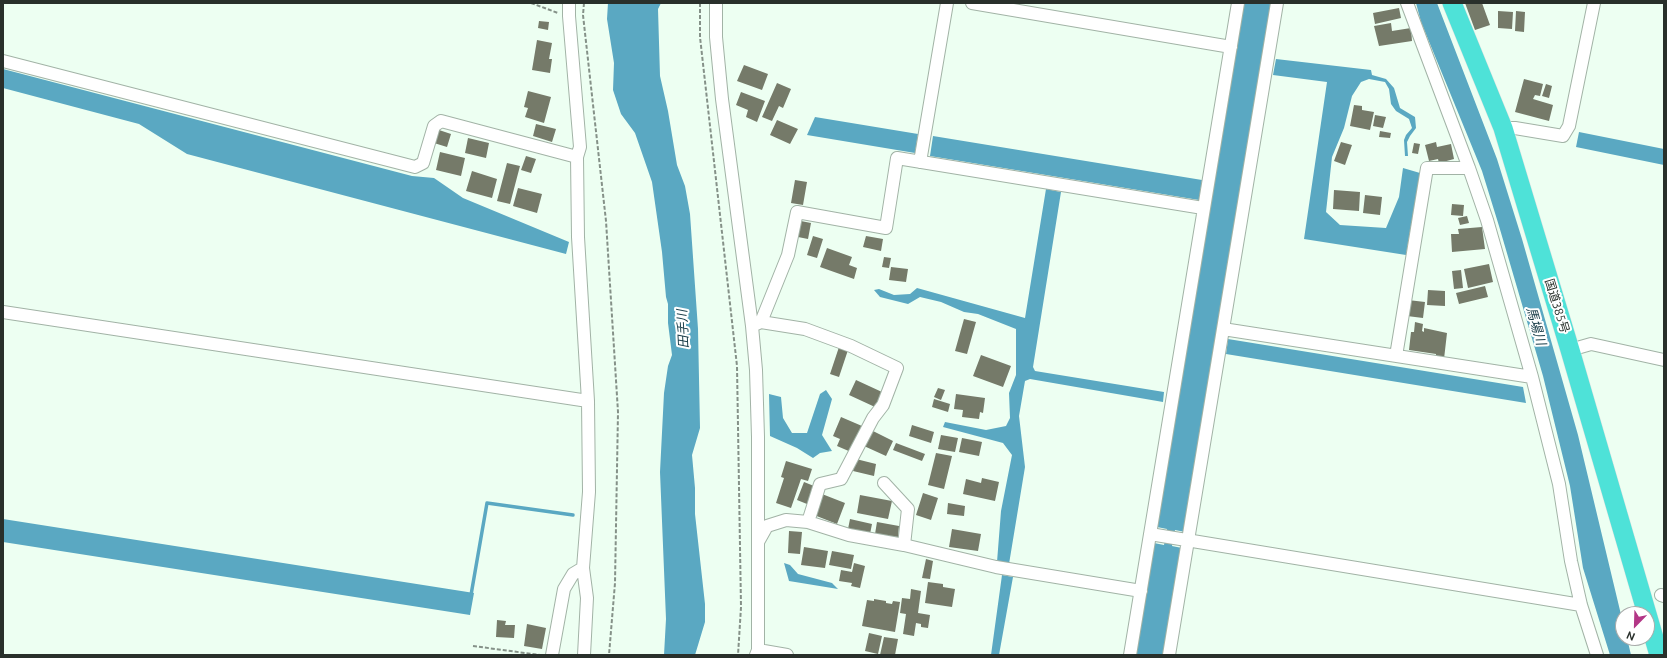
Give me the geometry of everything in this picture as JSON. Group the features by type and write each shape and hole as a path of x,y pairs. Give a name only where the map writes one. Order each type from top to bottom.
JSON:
{"highway":[{"name":"国道385号","path":"1452,3 1503,128 1645,606"},
{"name":"国道385号","path":"1655,641 1659,655"}],"street":[{"path":"569,3 580,147 577,157 579,265 588,401 589,492 583,568 587,598 584,655"},
{"path":"716,3 716,37 722,99 757,324 758,653 787,655"},
{"path":"920,162 947,3"},
{"path":"972,3 1231,46"},
{"path":"1130,655 1141,591 1156,535 1203,208 1238,3"},
{"path":"1169,655 1277,3"},
{"path":"1406,3 1469,168 1487,220 1532,378 1560,484 1571,561 1581,605 1597,655"},
{"path":"1503,128 1516,128 1563,136 1569,126 1594,3"},
{"path":"3,60 415,167 423,163 434,126 441,121 577,157"},
{"path":"757,324 788,255 797,212 886,228 898,158 1203,208"},
{"path":"1396,356 1427,168 1469,168"},
{"path":"3,312 588,401"},
{"path":"757,324 805,329 850,346 897,368 883,405 873,418 841,479 820,484 808,522"},
{"path":"1223,329 1532,378"},
{"path":"1570,350 1591,344 1664,360"},
{"path":"884,483 908,509 904,545"},
{"path":"757,543 767,526 786,520 808,522 849,535 904,545 996,567 1141,591"},
{"path":"1156,535 1581,605"},
{"path":"552,655 564,589 573,574 583,568"}],"path":[{"path":"531,3 569,16"},
{"path":"584,3 583,15 606,221 618,412 616,583 609,655"},
{"path":"700,3 700,37 737,366 741,607 738,655"},
{"path":"473,646 541,655"}],"water":[{"name":"田手川","path":"608,3 661,3 658,9 660,76 668,111 677,165 685,186 690,214 698,329 700,428 692,455 695,488 695,514 705,604 705,622 695,655 664,655 666,619 660,472 664,393 668,366 672,355 668,323 668,304 652,182 635,133 621,114 613,90 614,63 607,19"},
{"path":"1244,3 1272,3 1185,532 1175,530 1172,546 1182,548 1164,655 1135,655 1154,543 1164,545 1167,529 1157,527"},
{"name":"馬場川","path":"1416,3 1437,3 1497,159 1522,239 1578,435 1619,606 1615,606 1615,646 1629,646 1631,655 1610,655 1583,568 1570,486 1543,376 1499,226 1482,171 1421,22"},
{"path":"1276,59 1371,70 1372,75 1386,79 1394,88 1400,108 1415,117 1416,128 1407,142 1408,156 1405,156 1404,140 1412,128 1409,119 1396,111 1391,104 1389,89 1385,82 1369,79 1361,82 1352,96 1344,128 1332,157 1326,212 1340,225 1386,228 1399,197 1403,168 1420,173 1406,255 1304,239 1327,82 1273,75"},
{"path":"3,69 412,176 434,178 463,198 569,242 566,254 187,154 139,124 3,88"},
{"path":"815,117 918,134 915,153 807,135"},
{"path":"1579,132 1664,149 1664,165 1576,147"},
{"path":"933,136 1202,180 1199,200 930,156"},
{"path":"1046,189 1061,192 1033,367 1035,371 1164,392 1163,402 1030,379 1025,381 1019,416 1025,467 1009,564 997,562 1001,511 1012,455 1003,443 943,427 945,422 986,430 1006,426 1010,418 1009,393 1016,375 1016,329 978,314 964,312 941,302 920,297 908,304 880,297 874,290 879,289 894,295 910,294 917,288 1025,318"},
{"path":"1228,339 1523,387 1526,403 1226,354"},
{"path":"826,390 832,399 822,435 832,451 820,453 813,458 797,448 770,436 769,394 781,397 783,418 792,433 807,433 820,394"},
{"path":"3,519 474,593 470,615 3,542"},
{"path":"784,563 790,565 798,574 832,583 838,589 789,581"},
{"path":"1002,575 1013,577 999,655 991,655"}],"building":[{"path":"1465,3 1482,3 1490,25 1475,30"},
{"path":"1399,8 1401,18 1375,24 1373,13"},
{"path":"1498,11 1513,12 1512,29 1498,28"},
{"path":"1516,11 1525,12 1524,32 1515,31"},
{"path":"539,21 549,22 548,30 538,28"},
{"path":"1391,23 1392,31 1411,28 1412,41 1379,46 1374,26"},
{"path":"537,40 552,43 549,59 552,59 550,73 532,70"},
{"path":"744,65 768,74 762,90 737,81"},
{"path":"1524,79 1543,84 1540,96 1535,95 1533,99 1553,105 1549,121 1515,112"},
{"path":"777,83 791,89 783,108 779,106 772,121 762,117"},
{"path":"1546,84 1552,86 1549,98 1542,96"},
{"path":"528,91 551,97 544,123 525,117 528,108 524,107"},
{"path":"741,92 765,101 757,122 746,117 748,110 736,105"},
{"path":"1354,105 1362,106 1362,110 1374,112 1370,130 1350,126"},
{"path":"1375,115 1386,117 1383,128 1373,126"},
{"path":"777,120 798,129 790,144 770,135"},
{"path":"536,124 556,129 552,142 533,136"},
{"path":"439,130 451,134 447,147 434,143"},
{"path":"1380,131 1391,133 1390,138 1379,137"},
{"path":"468,138 489,143 486,158 465,153"},
{"path":"1341,142 1352,145 1345,165 1334,161"},
{"path":"1436,142 1437,147 1451,144 1454,159 1439,163 1438,159 1429,161 1425,145"},
{"path":"1414,143 1420,144 1418,154 1412,153"},
{"path":"440,152 465,158 461,176 436,170"},
{"path":"526,156 536,159 531,173 521,170"},
{"path":"507,163 520,166 510,204 497,201"},
{"path":"472,171 497,179 492,198 466,191"},
{"path":"795,180 807,182 803,205 791,203"},
{"path":"518,188 542,194 537,213 513,206"},
{"path":"1334,190 1360,192 1359,211 1333,209"},
{"path":"1365,195 1382,197 1380,215 1363,213"},
{"path":"1452,204 1464,205 1463,216 1451,215"},
{"path":"1467,216 1469,223 1460,225 1458,218"},
{"path":"801,221 811,223 808,239 798,237"},
{"path":"1482,227 1485,249 1452,252 1451,234 1459,234 1458,229"},
{"path":"813,236 823,239 817,258 807,255"},
{"path":"866,236 883,239 881,251 863,247"},
{"path":"827,248 852,257 849,265 857,268 854,279 820,267"},
{"path":"884,257 891,258 889,268 882,267"},
{"path":"1489,264 1493,282 1468,288 1464,269"},
{"path":"891,267 908,269 906,282 889,280"},
{"path":"1461,270 1463,288 1454,289 1452,271"},
{"path":"1485,286 1488,297 1459,304 1456,293"},
{"path":"1428,290 1445,291 1445,306 1427,305"},
{"path":"1408,300 1425,302 1423,318 1407,316"},
{"path":"964,319 976,322 967,354 955,351"},
{"path":"1415,322 1423,324 1422,331 1424,332 1424,328 1447,333 1444,359 1436,358 1436,354 1409,350 1411,332 1414,332"},
{"path":"839,347 848,350 839,377 830,374"},
{"path":"981,355 1011,366 1003,387 973,376"},
{"path":"856,380 882,392 875,407 849,395"},
{"path":"938,388 945,390 941,400 934,397"},
{"path":"956,394 985,398 983,413 980,412 979,419 962,417 963,410 954,409"},
{"path":"934,399 950,404 948,412 932,407"},
{"path":"841,417 862,426 851,452 837,446 840,439 833,436"},
{"path":"912,425 934,432 931,443 909,436"},
{"path":"871,430 893,441 886,456 864,446"},
{"path":"941,435 958,438 955,452 938,449"},
{"path":"962,438 982,442 979,456 959,452"},
{"path":"896,443 925,454 922,461 893,450"},
{"path":"936,453 952,456 944,489 928,485"},
{"path":"856,459 876,464 874,476 853,471"},
{"path":"786,461 812,469 808,481 801,479 791,508 776,503 784,478 781,477"},
{"path":"982,478 999,482 995,501 963,494 966,479 981,483"},
{"path":"804,482 814,486 807,504 797,500"},
{"path":"923,493 938,498 931,520 916,515"},
{"path":"822,494 845,503 837,524 814,515"},
{"path":"860,495 892,501 888,519 857,513"},
{"path":"948,503 965,506 964,516 947,514"},
{"path":"850,519 872,524 870,534 848,529"},
{"path":"877,522 899,526 898,537 875,534"},
{"path":"952,529 981,534 978,551 949,547"},
{"path":"789,531 802,532 800,554 788,553"},
{"path":"804,547 828,551 825,568 801,565"},
{"path":"832,551 854,555 851,569 829,565"},
{"path":"926,559 933,561 930,579 922,578"},
{"path":"854,563 865,566 860,588 851,586 852,583 839,581 841,570 852,572"},
{"path":"928,582 943,584 943,587 955,589 952,607 925,603"},
{"path":"911,589 921,591 918,613 930,615 928,628 921,627 921,624 916,623 914,636 903,634 906,614 900,613 902,598 910,599"},
{"path":"874,599 886,601 886,603 892,604 893,601 900,602 895,632 862,626 867,600 874,601"},
{"path":"497,620 506,621 505,625 515,625 514,638 496,637"},
{"path":"527,624 546,628 542,649 524,646"},
{"path":"869,633 882,636 878,654 865,651"},
{"path":"884,637 898,639 895,655 880,655"}],"waterway":[{"path":"471,595 487,503 573,515"}]}
